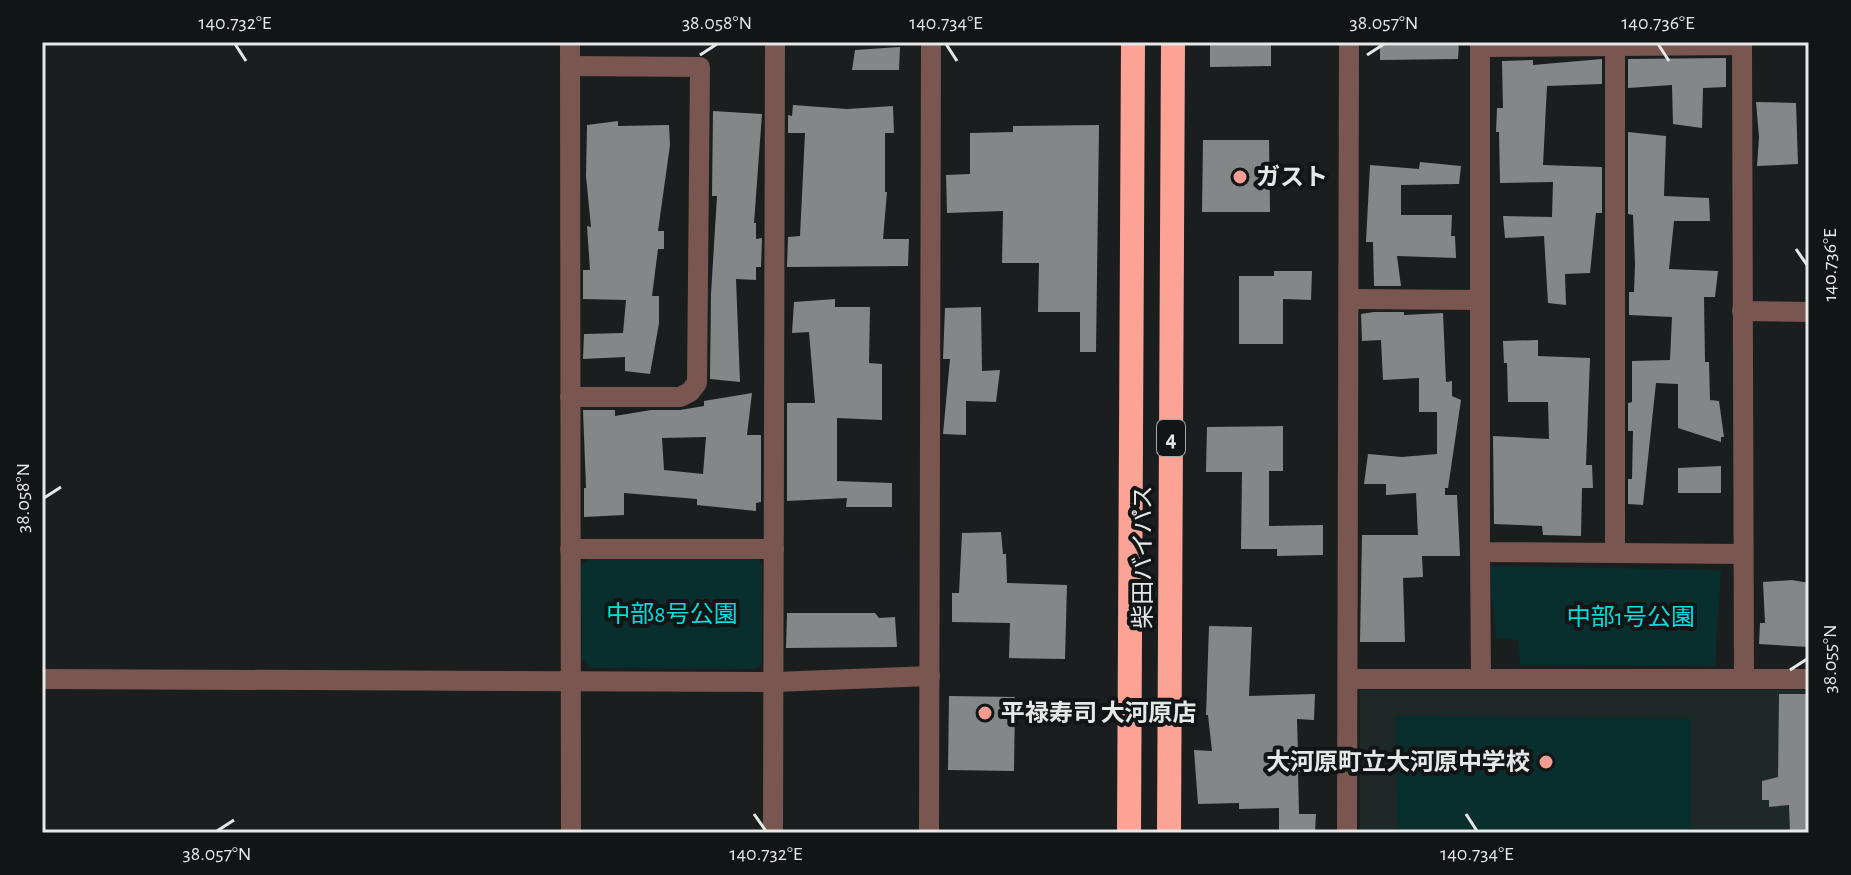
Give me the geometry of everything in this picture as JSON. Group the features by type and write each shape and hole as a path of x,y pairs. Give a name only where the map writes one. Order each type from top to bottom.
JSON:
{"highway":[{"name":"柴田バイパス","path":"1129,833 1133,42"},
{"name":"柴田バイパス","path":"1169,833 1173,42"}],"street":[{"path":"570,42 571,833"},
{"path":"773,833 775,42"},
{"path":"929,833 931,42"},
{"path":"1347,833 1349,42"},
{"path":"1481,679 1480,44 1615,46 1742,43 1744,679"},
{"path":"1615,46 1615,553"},
{"path":"570,66 700,67 697,383 690,392 680,397 570,397"},
{"path":"1350,299 1480,300"},
{"path":"1742,311 1809,312"},
{"path":"570,549 774,549"},
{"path":"1480,552 1743,554"},
{"path":"42,679 774,682 930,676"},
{"path":"1348,679 1809,679"}],"shaded area":[{"name":"大河原町立大河原中学校","path":"1360,690 1809,690 1809,833 1360,833"}],"green space":[{"name":"中部8号公園","path":"757,558 762,565 762,664 755,669 590,668 582,659 581,566 589,559"},
{"name":"中部1号公園","path":"1489,566 1721,570 1715,666 1520,665 1518,640 1496,638"},
{"name":"大河原町立大河原中学校","path":"1396,716 1691,718 1691,833 1398,833"}],"building":[{"path":"1210,42 1271,42 1271,66 1210,67"},
{"path":"1380,42 1459,42 1458,59 1380,60"},
{"path":"900,47 899,70 852,70 855,50"},
{"path":"1726,58 1726,87 1703,88 1702,128 1673,124 1672,85 1628,88 1628,59"},
{"path":"1602,59 1602,84 1547,86 1543,165 1602,167 1602,213 1596,213 1590,273 1565,274 1566,305 1548,303 1544,236 1505,238 1503,216 1552,217 1553,182 1500,183 1499,132 1496,132 1497,108 1503,108 1502,61 1533,60 1533,65"},
{"path":"1756,102 1796,103 1798,164 1757,166 1759,137"},
{"path":"793,105 847,109 893,106 894,133 885,133 887,192 883,239 909,239 908,266 787,267 788,237 800,236 805,133 788,133 788,115 792,116"},
{"path":"713,111 762,114 754,223 756,239 762,238 761,267 756,267 756,280 736,279 740,382 710,379 717,196 712,196"},
{"path":"618,121 618,126 669,125 670,145 658,231 664,231 664,249 658,249 652,296 659,296 659,323 650,374 625,371 625,357 583,359 584,334 623,333 626,300 583,299 583,270 590,270 587,226 591,227 586,176 587,125"},
{"path":"1099,125 1096,352 1080,352 1080,312 1038,312 1039,263 1002,263 1003,211 947,213 946,175 970,174 970,133 1013,132 1013,126"},
{"path":"1628,132 1666,136 1664,196 1709,198 1710,221 1674,221 1669,269 1718,271 1715,297 1704,297 1705,362 1709,362 1710,400 1719,401 1724,437 1721,437 1721,442 1678,428 1678,384 1656,383 1643,505 1628,504 1628,479 1632,479 1633,431 1628,431 1628,403 1632,402 1632,361 1670,360 1672,317 1629,315 1629,292 1634,292 1635,264 1633,215 1628,214"},
{"path":"1203,140 1269,140 1270,212 1202,212"},
{"path":"1420,162 1461,166 1459,184 1401,185 1401,215 1452,215 1451,236 1455,236 1456,258 1397,256 1401,286 1374,286 1373,242 1366,242 1370,165 1419,169"},
{"path":"1274,271 1312,271 1311,300 1283,299 1283,344 1239,344 1239,276 1274,276"},
{"path":"835,299 835,307 870,307 869,363 882,364 882,420 837,418 837,481 892,483 892,507 846,507 847,498 787,501 787,403 815,403 809,332 792,333 794,302"},
{"path":"981,307 982,371 1000,370 996,402 966,401 966,435 943,434 950,359 943,359 945,308"},
{"path":"1404,312 1404,315 1443,313 1446,382 1452,381 1452,396 1461,400 1448,488 1445,488 1445,495 1457,495 1460,556 1422,556 1423,577 1403,578 1405,642 1360,642 1362,535 1418,535 1416,493 1386,495 1386,484 1364,484 1368,454 1402,457 1437,454 1437,412 1419,412 1419,378 1383,380 1381,340 1362,341 1361,314"},
{"path":"1538,340 1538,356 1590,358 1586,465 1592,465 1593,488 1582,488 1581,536 1543,535 1542,526 1494,524 1493,436 1549,439 1548,402 1508,402 1503,341"},
{"path":"752,393 747,435 761,435 761,502 756,503 756,511 697,505 697,499 624,493 624,515 584,517 583,410 615,410 615,416 704,406 704,401","holes":["706,437 703,474 664,470 662,438"]},
{"path":"1283,426 1283,471 1269,471 1269,526 1323,525 1323,555 1277,556 1277,549 1241,549 1242,472 1206,472 1207,427"},
{"path":"1721,466 1721,493 1678,493 1678,468"},
{"path":"1001,532 1007,583 1067,585 1065,659 1009,658 1010,623 952,622 952,593 959,593 962,533"},
{"path":"1792,580 1809,583 1809,647 1759,644 1760,623 1765,623 1763,582"},
{"path":"787,613 875,613 879,618 895,617 897,647 786,648"},
{"path":"1209,626 1252,627 1249,696 1315,694 1314,720 1297,719 1298,755 1329,754 1330,774 1298,772 1299,814 1316,814 1315,833 1279,833 1279,808 1239,809 1239,803 1198,804 1194,750 1212,751 1206,715"},
{"path":"1779,694 1809,694 1809,772 1806,772 1808,833 1790,833 1789,805 1769,807 1769,800 1762,800 1762,781 1778,777"},
{"path":"949,696 1015,697 1014,771 948,770"}],"place":[{"name":"ガスト","path":"1240,177"},
{"name":"平禄寿司 大河原店","path":"985,713"},
{"name":"大河原町立大河原中学校","path":"1546,762"}]}
